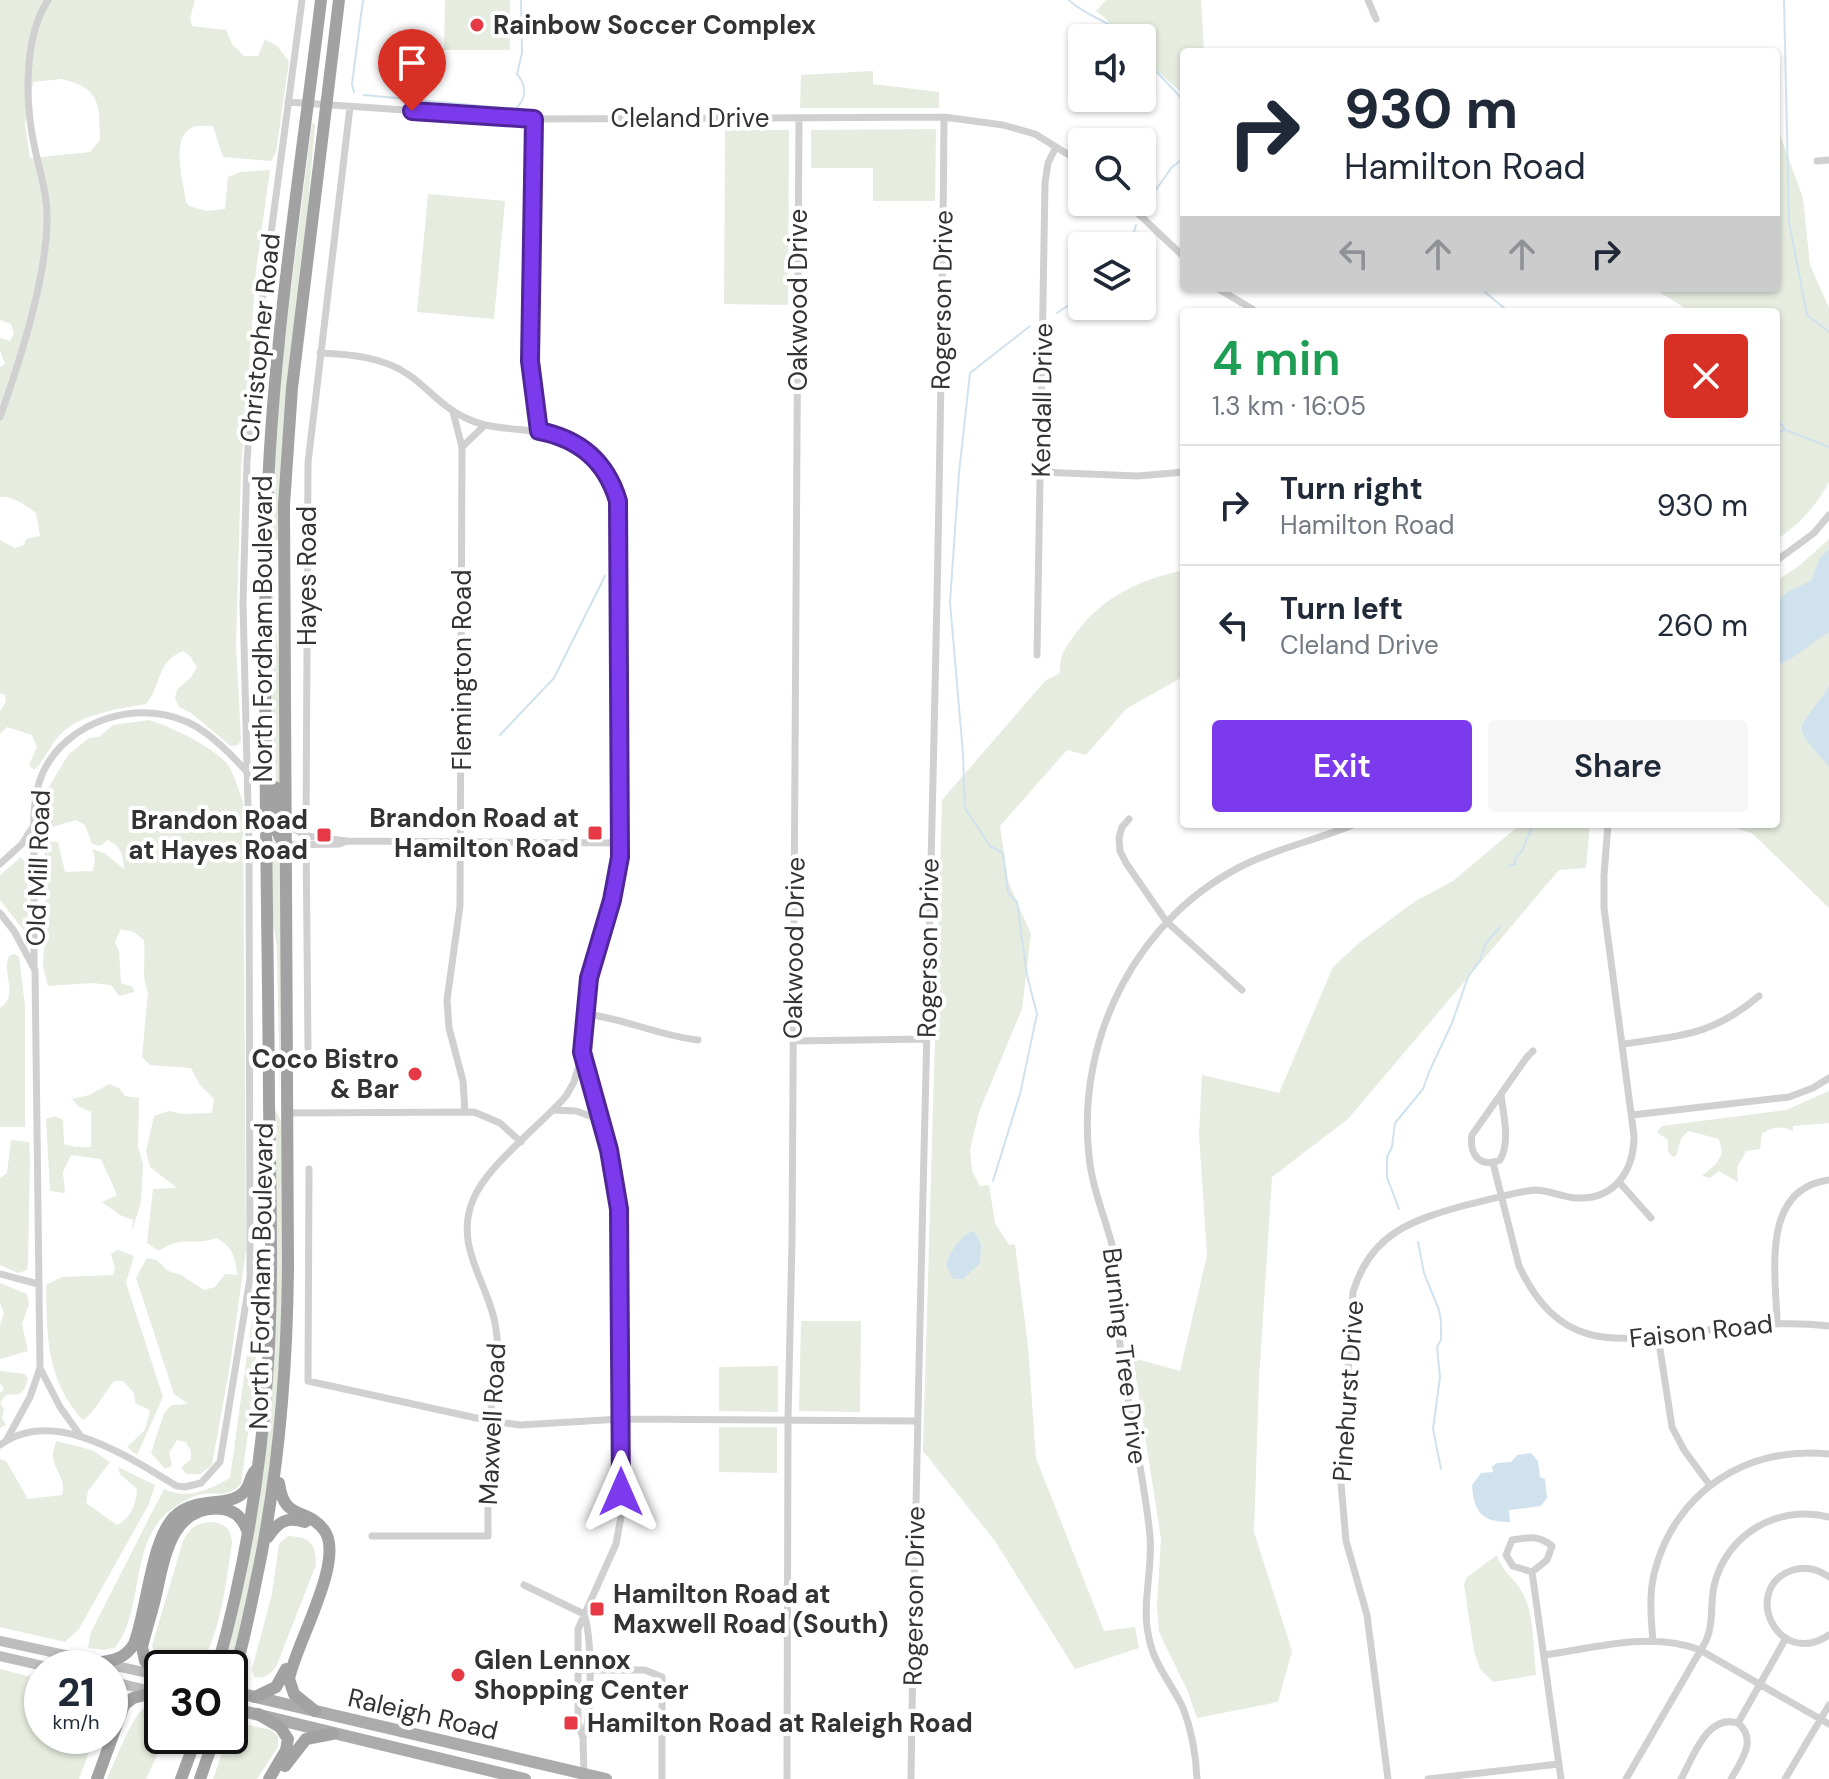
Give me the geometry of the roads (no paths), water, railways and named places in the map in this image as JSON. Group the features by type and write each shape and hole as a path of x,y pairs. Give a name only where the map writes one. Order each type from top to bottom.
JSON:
{"highway":[{"name":"North Fordham Boulevard","path":"221,1650 260,1466 270,1324 266,546 272,421 321,0"},
{"name":"North Fordham Boulevard","path":"241,1650 264,1543 278,1456 288,1311 284,492 288,428 339,0"},
{"path":"266,546 276,552 283,584"},
{"path":"267,768 274,775 277,831 285,845"},
{"path":"269,1022 276,1031 278,1106 287,1113"},
{"path":"278,1456 283,1502 321,1526 327,1534 331,1550 329,1565 289,1679 294,1694 315,1711"},
{"path":"128,1651 132,1648 158,1551 174,1516 198,1503 233,1499 242,1494 260,1466"},
{"path":"144,1656 142,1647 172,1536 187,1518 215,1509 235,1513 248,1533"},
{"path":"255,1697 276,1687 283,1677 324,1559 324,1542 303,1521 282,1521 264,1543"},
{"path":"97,1779 124,1705 144,1695"},
{"path":"258,1714 280,1727 288,1739 286,1750 269,1779"},
{"path":"277,1779 306,1739 332,1734"},
{"path":"89,1779 98,1754"},
{"path":"181,1779 190,1754"},
{"path":"200,1779 209,1754"}],"main road":[{"path":"0,1641 39,1650"},
{"path":"0,1656 24,1662"},
{"name":"Raleigh Road","path":"248,1695 606,1779"},
{"name":"Raleigh Road","path":"248,1712 525,1779"},
{"path":"258,1714 323,1723 332,1721 336,1716"}],"street":[{"name":"Christopher Road","path":"80,1435 177,1486 201,1483 220,1462 250,1278 249,846 243,591 249,431 257,341 302,0"},
{"path":"1368,0 1376,19"},
{"path":"0,417 23,346 45,256 48,219 28,101 32,44 44,1"},
{"name":"Cleland Drive","path":"288,102 534,119 944,117 1003,125 1035,134 1068,154"},
{"name":"Hayes Road","path":"308,1048 308,463 350,107"},
{"name":"Rogerson Drive","path":"911,1779 942,352 944,117"},
{"name":"Oakwood Drive","path":"787,1779 799,118"},
{"path":"534,119 530,361 539,431"},
{"name":"Kendall Drive","path":"1037,655 1046,170 1056,147"},
{"path":"1817,161 1829,160"},
{"path":"1141,216 1180,253"},
{"path":"1224,292 1250,308"},
{"path":"320,353 350,354 382,362 406,373 453,412 485,425 539,431 567,438 591,454 602,466 612,482 618,501 620,843 616,885 593,957 582,1052 609,1150 619,1209 620,1529 578,1629 578,1723 583,1738 584,1776"},
{"name":"Flemington Road","path":"453,412 462,447 460,843 459,921 448,986 447,1015 463,1081 465,1112"},
{"path":"462,447 485,425"},
{"path":"1040,472 1128,476 1180,472"},
{"path":"1780,558 1814,533 1829,515"},
{"name":"Old Mill Road","path":"3,1443 30,1397 40,1368 34,825 42,776 56,753 92,723 141,712 165,715 194,725 221,744 247,772"},
{"path":"1129,819 1122,827 1120,851 1126,863 1166,921 1242,990"},
{"path":"285,823 306,840"},
{"path":"0,864 22,844 34,825"},
{"name":"Burning Tree Drive","path":"1197,1779 1193,1739 1183,1708 1155,1658 1148,1636 1145,1610 1151,1549 1149,1525 1120,1344 1118,1279 1112,1242 1094,1194 1086,1122 1089,1083 1102,1028 1118,990 1166,921 1213,883 1247,863 1344,828"},
{"path":"1608,828 1604,908 1624,1044 1634,1150 1632,1163 1620,1183 1651,1218"},
{"path":"285,845 306,840 339,844 347,841 620,843"},
{"path":"249,846 267,846"},
{"name":"Old Mill Road","path":"0,913 14,931 35,970"},
{"path":"1624,1044 1698,1033 1728,1020 1759,996"},
{"path":"585,1014 638,1026 664,1036 698,1040"},
{"path":"793,1041 926,1039"},
{"name":"Faison Road","path":"1533,1051 1472,1135 1471,1144 1475,1158 1493,1163 1519,1266 1531,1290 1557,1319 1572,1328 1610,1339 1627,1340 1777,1323 1829,1326"},
{"name":"Maxwell Road","path":"372,1536 488,1536 490,1421 498,1346 492,1305 469,1252 467,1227 473,1200 490,1176 554,1110 574,1082 582,1052"},
{"path":"1632,1115 1789,1097 1829,1078"},
{"path":"1493,1163 1500,1160 1506,1143 1501,1094"},
{"path":"554,1110 576,1111 601,1120"},
{"path":"287,1113 465,1112 490,1117 521,1142"},
{"path":"309,1169 308,1381 520,1425 621,1419 917,1421"},
{"path":"1777,1323 1776,1235 1781,1213 1803,1189 1829,1180"},
{"name":"Pinehurst Drive","path":"1388,1779 1367,1615 1348,1550 1342,1512 1351,1301 1364,1266 1391,1234 1420,1218 1501,1196 1545,1190 1578,1198 1595,1197 1620,1183"},
{"path":"0,1274 38,1284"},
{"path":"1658,1336 1672,1427 1684,1450 1709,1484"},
{"name":"Old Mill Road","path":"40,1368 60,1407 80,1435"},
{"path":"3,1443 37,1431 80,1435"},
{"path":"1653,1641 1651,1611 1659,1559 1685,1510 1709,1484 1741,1467 1775,1455 1829,1454"},
{"path":"1626,1779 1700,1650 1711,1626 1712,1595 1718,1573 1735,1545 1753,1529 1776,1518 1802,1513 1829,1517"},
{"path":"1531,1536 1542,1538 1552,1546 1547,1560 1532,1572 1513,1566 1506,1555 1512,1540 1531,1536"},
{"path":"1829,1577 1816,1570 1798,1569 1787,1573 1774,1584 1768,1598 1768,1614 1775,1628 1786,1638 1798,1643 1811,1643 1829,1635"},
{"path":"1532,1572 1561,1779"},
{"path":"524,1585 584,1614 589,1628 589,1670 588,1726 583,1738"},
{"path":"1738,1723 1786,1638"},
{"path":"1545,1655 1653,1641 1673,1642 1700,1650 1829,1724"},
{"path":"578,1670 645,1670 662,1677 662,1779"},
{"path":"1785,1779 1829,1705"},
{"path":"1681,1779 1710,1729 1724,1721 1738,1723 1746,1732 1748,1743 1731,1779"},
{"path":"1428,1779 1559,1764"}],"water":[{"path":"1829,549 1829,632 1780,664 1780,598 1811,581 1820,558"},
{"path":"1829,686 1829,767 1807,741 1802,727"},
{"path":"974,1231 981,1244 980,1263 963,1279 953,1279 946,1265 948,1260 960,1240"},
{"path":"1531,1453 1538,1461 1540,1477 1545,1479 1547,1498 1541,1506 1509,1510 1510,1522 1487,1518 1475,1503 1472,1485 1481,1473 1493,1472 1492,1467 1497,1463 1511,1462 1517,1455"}],"waterway":[{"path":"354,92 352,84 363,0"},
{"path":"364,95 516,109 524,92 517,74 522,53 521,0"},
{"path":"1069,0 1107,24"},
{"path":"1784,0 1789,222 1807,315 1829,332"},
{"path":"1156,71 1180,97"},
{"path":"1156,190 1180,161"},
{"path":"1134,232 1136,225"},
{"path":"1485,292 1504,308"},
{"path":"1057,313 1068,306"},
{"path":"993,1181 1020,1094 1037,1014 1027,975 1017,902 1008,893 1003,853 990,846 965,808 950,602 970,373 1030,326"},
{"path":"1780,423 1786,430 1829,447"},
{"path":"1780,432 1785,430"},
{"path":"500,735 554,678 605,576"},
{"path":"1509,866 1515,864 1515,858 1522,851 1531,828"},
{"path":"1399,1209 1387,1177 1387,1157 1392,1147 1395,1123 1423,1089 1468,977 1480,960 1486,943 1500,927"},
{"path":"1418,1242 1424,1273 1441,1321 1441,1340 1437,1347 1440,1377 1433,1429 1441,1469"}],"place":[{"name":"Rainbow Soccer Complex","path":"477,25"},
{"name":"Brandon Road at Hamilton Road","path":"595,833"},
{"name":"Brandon Road at Hayes Road","path":"324,835"},
{"name":"Coco Bistro & Bar","path":"415,1074"},
{"name":"Hamilton Road at Maxwell Road (South)","path":"597,1609"},
{"name":"Glen Lennox Shopping Center","path":"458,1675"},
{"name":"Hamilton Road at Raleigh Road","path":"571,1723"}]}
